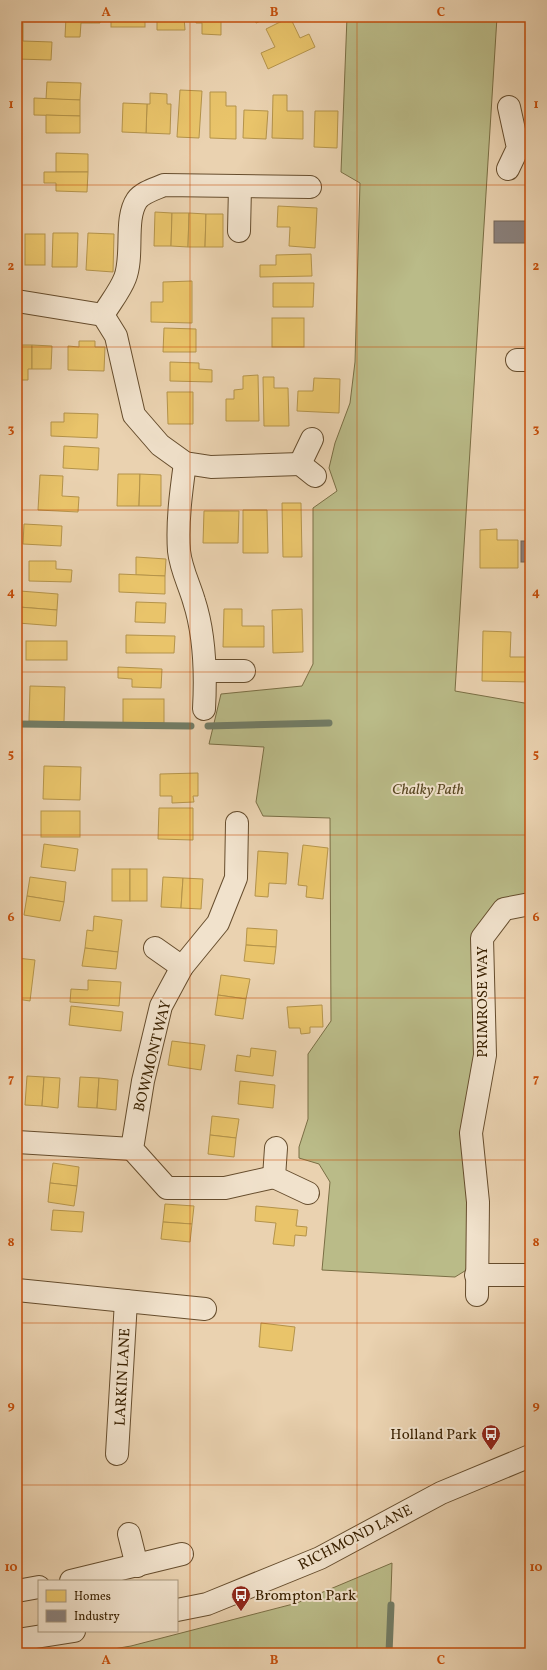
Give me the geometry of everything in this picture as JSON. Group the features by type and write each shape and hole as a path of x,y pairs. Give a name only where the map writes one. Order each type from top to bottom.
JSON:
{"street":[{"path":"508,169 524,149 509,107"},
{"path":"103,315 125,278 130,254 132,215 137,199 148,191 164,185 310,187"},
{"path":"238,231 240,187"},
{"path":"17,301 103,315 116,336 134,415 160,445 185,463 211,467 307,470 312,439"},
{"path":"185,463 180,501 179,552 185,579 194,601 206,671 204,709"},
{"path":"206,671 244,671"},
{"name":"BOWMONT WAY","path":"132,1149 143,1081 161,1006 182,967 218,923 236,878 237,823"},
{"name":"PRIMROSE WAY","path":"530,904 504,909 482,938 485,1054 471,1133 478,1202 476,1285 530,1275"},
{"path":"155,948 182,967"},
{"path":"17,1142 132,1149 167,1188 225,1188 274,1177 308,1193"},
{"path":"274,1177 276,1148"},
{"path":"17,1290 205,1309"},
{"name":"LARKIN LANE","path":"117,1454 126,1301"},
{"name":"RICHMOND LANE","path":"178,1610 207,1604 320,1558 441,1493 530,1456"},
{"path":"129,1534 137,1566"},
{"path":"75,1580 182,1554"},
{"path":"17,1591 38,1587"},
{"path":"17,1640 69,1632"}],"green space":[{"name":"Chalky Path","path":"347,17 497,17 455,691 530,704 530,900 477,937 477,1053 469,1205 468,1269 455,1277 322,1270 330,1182 319,1164 299,1158 299,1147 308,1119 308,1054 331,1021 330,818 263,816 256,802 264,747 209,744 221,694 302,686 313,664 313,508 337,491 329,468 335,443 350,403 355,362 360,183 341,172"},
{"path":"392,1563 389,1653 90,1653 131,1646 297,1603"}],"building: Homes":[{"path":"66,17 100,17 100,23 81,23 80,37 65,37"},
{"path":"111,17 145,17 145,27 111,27"},
{"path":"157,17 184,17 185,30 157,30"},
{"path":"196,17 221,17 221,35 202,34 202,23 196,23"},
{"path":"254,17 271,17 256,23"},
{"path":"290,17 300,38 309,34 315,47 268,69 261,53 275,47 266,29"},
{"path":"17,23 23,23 23,41 52,42 51,60 17,59"},
{"path":"47,82 81,83 80,100 46,99"},
{"path":"180,90 202,91 199,138 177,137"},
{"path":"210,92 226,92 226,106 236,106 236,139 210,138"},
{"path":"150,93 167,94 167,104 171,104 170,134 146,133 147,104 150,104"},
{"path":"273,95 287,95 287,111 303,111 303,139 272,138"},
{"path":"34,98 80,100 80,116 34,115"},
{"path":"123,103 147,104 146,133 122,132"},
{"path":"244,110 268,111 266,139 243,138"},
{"path":"315,111 338,111 337,148 314,147"},
{"path":"46,115 80,116 80,133 46,133"},
{"path":"56,153 88,154 88,172 56,172"},
{"path":"44,172 88,172 87,192 56,191 56,183 44,183"},
{"path":"278,206 317,208 315,248 289,246 290,227 277,227"},
{"path":"155,212 172,213 171,246 154,246"},
{"path":"172,213 189,213 188,247 171,246"},
{"path":"189,213 206,214 205,247 188,247"},
{"path":"206,214 223,214 223,247 205,247"},
{"path":"53,233 78,233 77,267 52,267"},
{"path":"88,233 114,234 113,272 86,270"},
{"path":"25,234 45,234 45,265 25,265"},
{"path":"311,254 312,276 260,277 260,265 276,265 276,255"},
{"path":"192,281 192,323 151,322 151,302 163,302 163,282"},
{"path":"273,283 314,283 313,307 273,307"},
{"path":"272,318 304,318 304,347 272,347"},
{"path":"164,328 196,329 196,352 163,352"},
{"path":"79,341 95,341 95,347 105,347 104,371 68,370 68,346 79,347"},
{"path":"17,345 32,345 32,369 28,369 28,380 17,380"},
{"path":"32,345 52,346 51,369 32,369"},
{"path":"170,362 199,363 199,369 212,370 212,382 170,381"},
{"path":"258,375 259,421 226,421 226,399 234,399 234,390 243,389 243,376"},
{"path":"263,377 274,377 274,388 288,388 289,426 264,426"},
{"path":"314,378 340,379 339,413 297,411 298,391 313,391"},
{"path":"167,392 193,392 193,424 168,424"},
{"path":"64,413 98,414 97,438 51,436 51,422 64,422"},
{"path":"64,446 99,448 98,470 63,468"},
{"path":"118,474 140,474 139,506 117,506"},
{"path":"140,474 161,475 161,506 139,506"},
{"path":"40,475 63,476 62,496 79,497 78,512 38,510"},
{"path":"282,503 301,503 302,557 283,557"},
{"path":"243,510 267,510 268,553 243,553"},
{"path":"204,511 239,511 238,543 203,543"},
{"path":"24,524 62,526 61,546 23,544"},
{"path":"497,529 497,540 518,540 518,568 480,568 480,530"},
{"path":"136,557 166,559 165,576 136,575"},
{"path":"29,561 56,561 56,569 72,570 71,582 29,581"},
{"path":"119,574 165,576 165,594 119,592"},
{"path":"20,591 58,594 57,610 19,607"},
{"path":"136,602 166,603 165,623 135,622"},
{"path":"19,607 57,610 56,626 18,623"},
{"path":"224,609 242,609 242,626 264,626 264,647 223,647"},
{"path":"302,609 303,652 273,653 272,610"},
{"path":"483,631 511,632 510,657 530,657 530,682 482,681"},
{"path":"126,635 175,636 174,653 126,653"},
{"path":"26,641 67,641 67,660 26,660"},
{"path":"118,667 162,669 161,688 132,687 132,679 118,678"},
{"path":"30,686 65,687 64,722 29,721"},
{"path":"123,699 164,699 164,723 123,723"},
{"path":"44,766 81,767 80,800 43,799"},
{"path":"198,773 198,796 193,796 194,802 172,803 172,796 160,796 160,774"},
{"path":"159,808 193,808 193,840 158,839"},
{"path":"41,811 80,811 80,837 41,837"},
{"path":"44,844 78,849 75,871 41,867"},
{"path":"303,845 328,848 323,899 306,897 307,886 298,885"},
{"path":"258,851 288,853 286,884 269,883 268,897 255,896"},
{"path":"112,869 130,869 130,901 112,901"},
{"path":"130,869 147,869 147,901 130,901"},
{"path":"30,877 66,882 64,902 27,896"},
{"path":"163,877 183,878 181,908 161,907"},
{"path":"183,878 203,879 201,909 181,908"},
{"path":"27,896 64,902 60,921 24,915"},
{"path":"94,916 122,920 118,952 85,948 87,930 93,931"},
{"path":"247,928 277,930 276,947 246,945"},
{"path":"246,945 276,947 274,964 244,961"},
{"path":"85,948 118,952 116,969 82,966"},
{"path":"17,958 35,960 30,1001 17,999"},
{"path":"221,975 250,979 246,999 218,995"},
{"path":"88,980 121,982 119,1006 70,1002 71,989 88,990"},
{"path":"218,995 246,999 243,1019 215,1015"},
{"path":"322,1005 323,1027 310,1027 310,1033 301,1034 300,1028 289,1028 287,1007"},
{"path":"71,1006 123,1012 121,1031 69,1025"},
{"path":"172,1041 205,1045 201,1070 168,1065"},
{"path":"251,1048 276,1051 273,1076 235,1071 237,1055 250,1057"},
{"path":"27,1076 44,1077 42,1106 25,1105"},
{"path":"44,1077 60,1078 58,1108 42,1106"},
{"path":"80,1077 99,1078 97,1108 78,1107"},
{"path":"99,1078 118,1080 116,1110 97,1108"},
{"path":"240,1081 275,1085 273,1108 238,1104"},
{"path":"212,1116 239,1119 236,1138 210,1135"},
{"path":"210,1135 236,1138 234,1157 208,1154"},
{"path":"53,1163 79,1167 77,1186 50,1183"},
{"path":"50,1183 77,1186 74,1206 48,1202"},
{"path":"165,1204 194,1206 192,1224 163,1222"},
{"path":"256,1206 298,1210 296,1226 307,1227 306,1236 295,1235 294,1246 273,1244 276,1223 255,1221"},
{"path":"53,1210 84,1212 82,1232 51,1230"},
{"path":"163,1222 192,1224 190,1242 161,1239"},
{"path":"261,1323 295,1327 292,1351 259,1347"}],"building: Industry":[{"path":"494,221 527,221 527,243 494,243"},
{"path":"521,541 530,541 530,562 521,562"}],"waterway":[{"path":"208,726 329,723"},
{"path":"17,724 191,726"},
{"path":"389,1653 391,1605"}],"place":[{"name":"Holland Park","path":"491,1451"},
{"name":"Brompton Park","path":"241,1612"}]}
